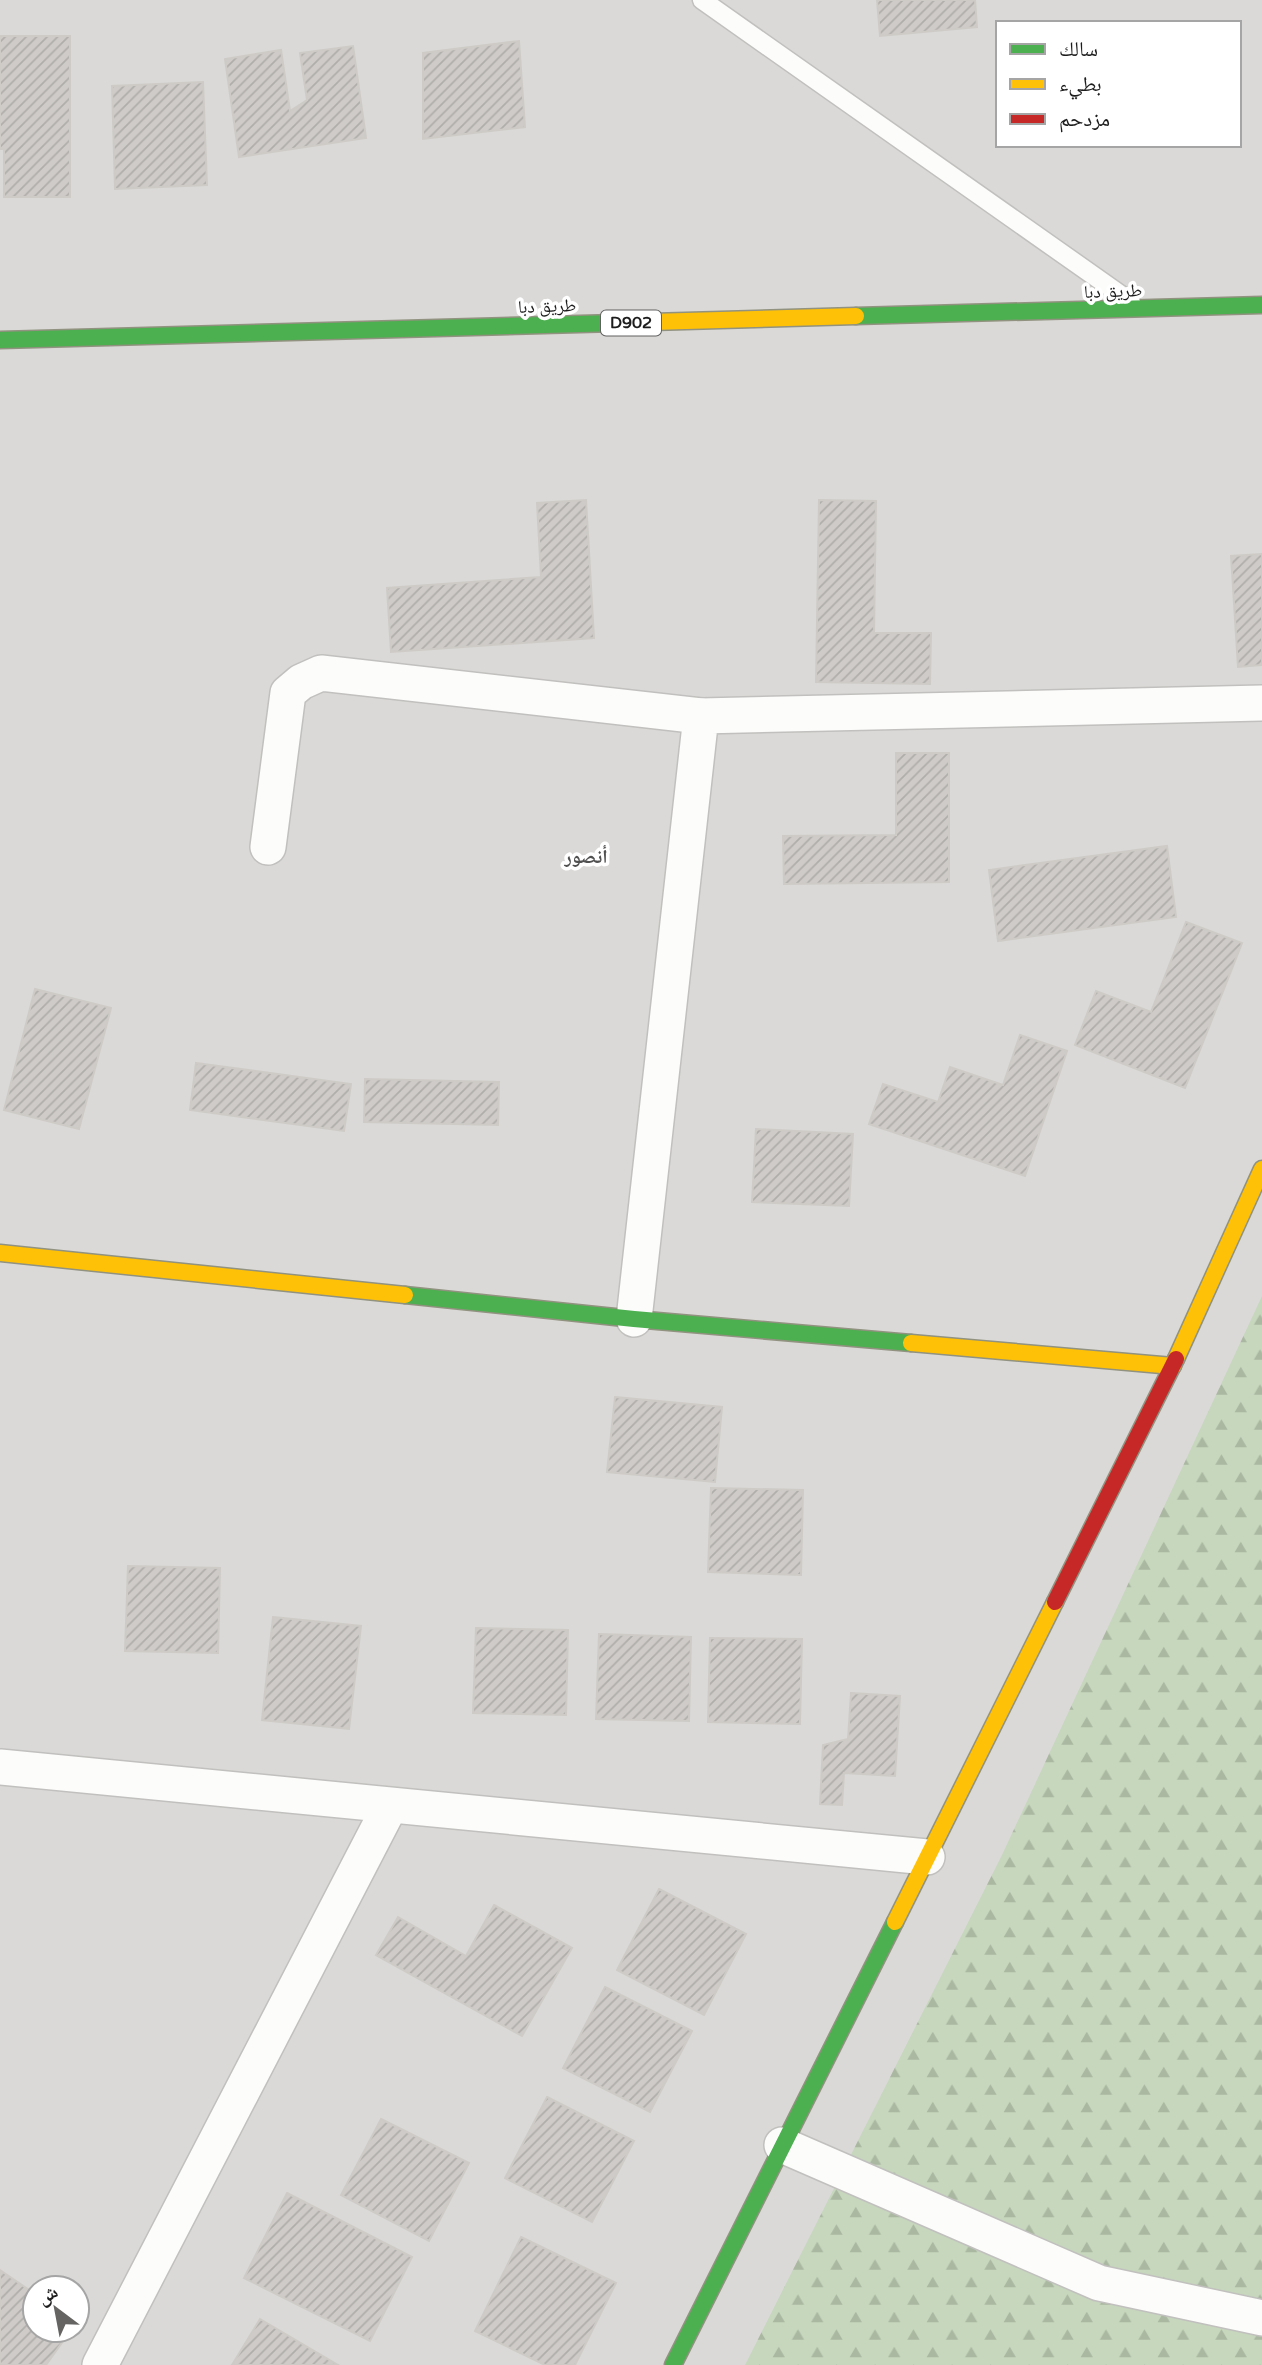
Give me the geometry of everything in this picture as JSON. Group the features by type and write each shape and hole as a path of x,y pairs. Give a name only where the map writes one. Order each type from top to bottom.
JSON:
{"street":[{"name":"طريق دبا","path":"0,340 1262,305"},
{"path":"268,847 289,693 301,682 321,673 701,716 1262,703"},
{"path":"634,1319 701,716"},
{"path":"673,2365 1173,1366 1262,1170"},
{"path":"0,1253 634,1319 1173,1366"},
{"path":"0,1768 927,1857"},
{"path":"100,2365 390,1805"},
{"path":"782,2144 1099,2283 1262,2318"}],"lane":[{"path":"702,0 1142,310"}],"shaded area":[{"path":"0,0 1262,0 1262,2365 0,2365"}],"green space":[{"path":"1262,1296 1262,2365 745,2365 1002,1855"}],"building":[{"path":"877,0 975,0 977,27 880,36"},
{"path":"0,36 70,36 70,197 4,197 4,149 0,149"},
{"path":"519,41 525,127 423,139 423,53"},
{"path":"353,46 366,138 239,157 225,59 281,50 290,111 307,100 300,53"},
{"path":"203,82 207,185 115,189 112,86"},
{"path":"586,500 594,638 391,652 387,588 541,577 537,503"},
{"path":"819,500 876,501 874,633 931,633 930,684 816,682"},
{"path":"1262,554 1262,665 1238,667 1231,556"},
{"path":"896,753 949,753 949,882 784,884 783,836 896,835"},
{"path":"1167,846 1176,917 998,941 989,870"},
{"path":"1186,922 1242,943 1185,1088 1075,1045 1096,991 1151,1012"},
{"path":"35,989 111,1008 79,1129 4,1110"},
{"path":"1020,1035 1067,1051 1025,1176 869,1124 883,1084 938,1102 950,1067 1003,1085"},
{"path":"196,1063 351,1084 344,1131 190,1110"},
{"path":"365,1079 499,1082 498,1125 364,1122"},
{"path":"756,1129 853,1134 849,1206 752,1202"},
{"path":"615,1397 722,1407 715,1482 607,1472"},
{"path":"711,1488 803,1490 801,1575 708,1572"},
{"path":"128,1566 220,1568 218,1653 125,1651"},
{"path":"273,1617 361,1626 349,1729 262,1720"},
{"path":"476,1628 568,1630 566,1715 473,1713"},
{"path":"599,1634 691,1637 689,1721 596,1719"},
{"path":"710,1638 802,1639 800,1724 708,1722"},
{"path":"851,1693 900,1696 895,1776 844,1773 842,1805 820,1804 823,1745 848,1739"},
{"path":"659,1889 746,1934 704,2015 617,1970"},
{"path":"494,1905 572,1948 522,2036 376,1955 398,1917 466,1956"},
{"path":"605,1987 692,2031 650,2112 563,2068"},
{"path":"547,2097 634,2141 592,2222 505,2178"},
{"path":"381,2119 469,2163 429,2241 341,2195"},
{"path":"287,2193 412,2257 370,2341 244,2278"},
{"path":"521,2237 616,2283 575,2365 545,2365 475,2331"},
{"path":"0,2270 21,2284 21,2344 61,2344 46,2365 0,2365"},
{"path":"260,2319 338,2365 232,2365"}],"traffic: fast":[{"path":"856,316 1262,305"},
{"path":"0,340 616,323"},
{"path":"405,1295 634,1319 911,1343"},
{"path":"673,2365 895,1922"}],"traffic: slow":[{"path":"616,323 856,316"},
{"path":"1176,1359 1262,1169"},
{"path":"0,1253 405,1295"},
{"path":"911,1343 1173,1366"},
{"path":"895,1922 1055,1602"}],"traffic: jam":[{"path":"1055,1602 1176,1359"}],"district":[{"name":"أنصور","path":"586,857"}]}
